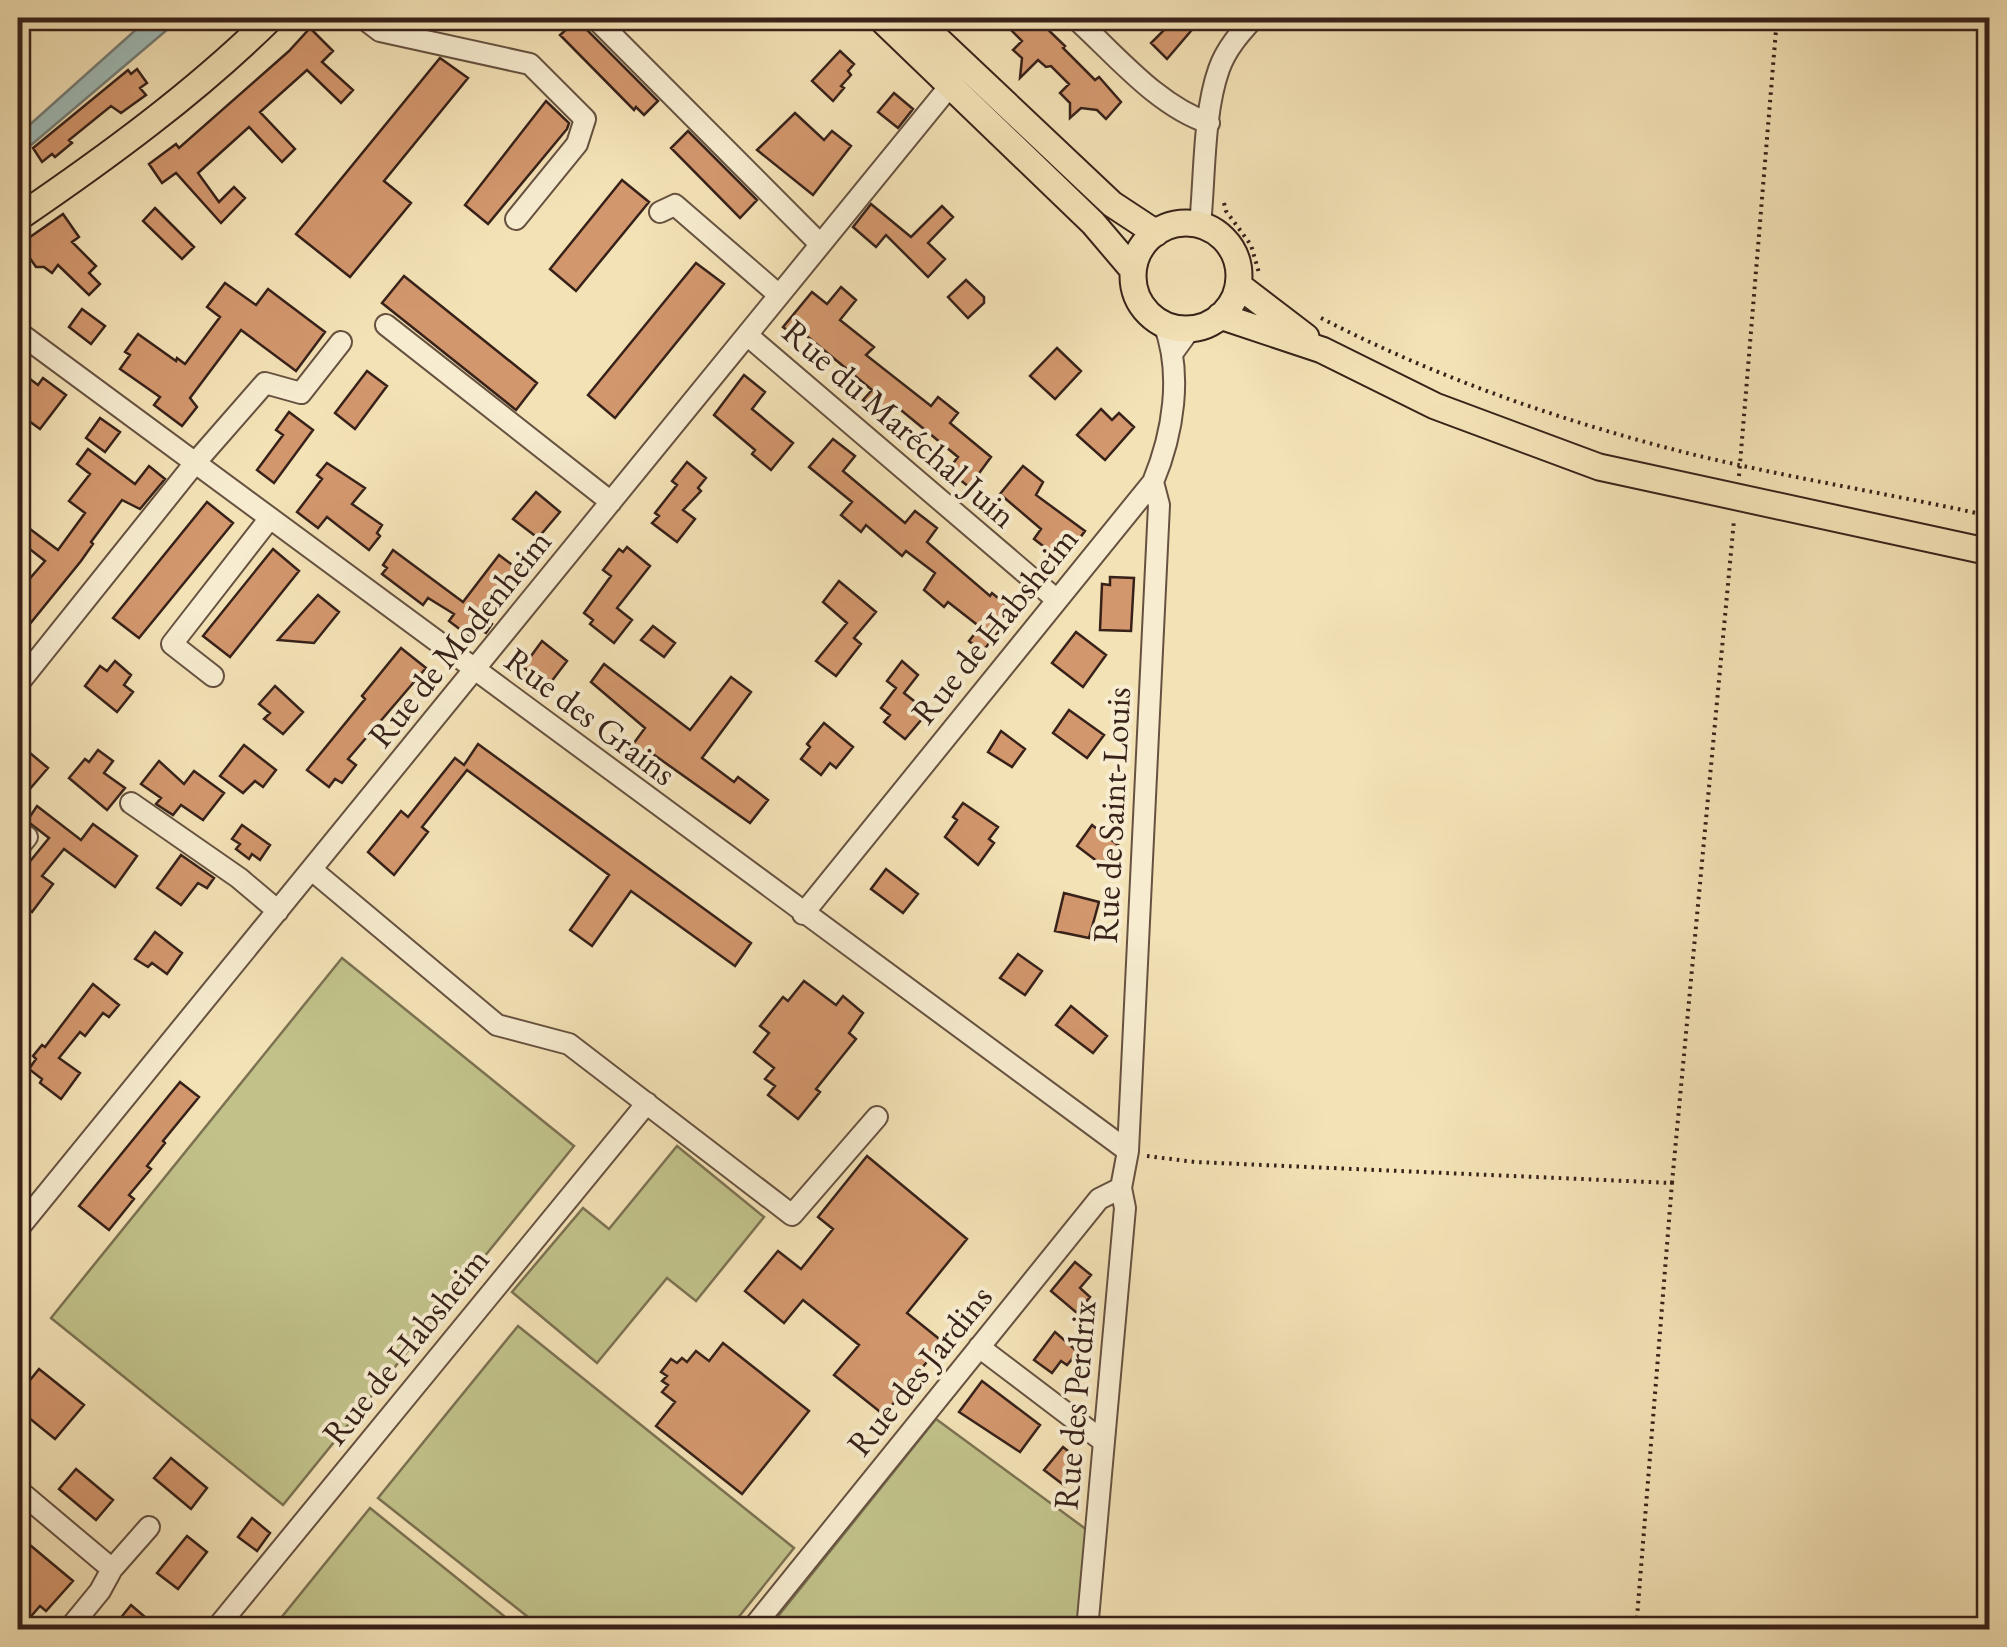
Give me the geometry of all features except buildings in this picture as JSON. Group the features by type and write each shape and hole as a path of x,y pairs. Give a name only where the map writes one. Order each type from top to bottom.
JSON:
{"main road":[{"path":"18,218 129,139 271,18"},
{"path":"880,18 1112,204 1156,232"},
{"path":"916,18 957,77 1133,270"},
{"path":"1249,284 1220,316 1190,329 1164,324 1143,308 1133,283 1133,270 1140,249 1156,232 1184,223 1200,225 1226,242 1249,284 1322,350"},
{"path":"1220,316 1322,350 1435,406 1599,467 1990,552"}],"street":[{"path":"363,18 380,31 530,64 585,119 576,144 516,218"},
{"path":"595,18 820,244"},
{"path":"1075,18 1168,102 1209,123"},
{"path":"1200,225 1209,123 1219,70 1236,36 1254,18"},
{"name":"Rue de Modenheim","path":"18,1230 24,1207 278,912 957,77"},
{"path":"660,212 674,205 779,295"},
{"name":"Rue de Habsheim","path":"803,914 1153,482 1166,452 1171,420 1174,351 1164,324"},
{"path":"386,325 612,502"},
{"path":"1174,351 1190,329"},
{"name":"Rue des Grains","path":"18,332 1128,1151"},
{"name":"Rue du Maréchal Juin","path":"747,334 1056,600"},
{"path":"22,670 265,383 301,393 341,342"},
{"name":"Rue de Saint-Louis","path":"1128,1151 1159,505 1153,482"},
{"path":"213,676 172,644 270,518"},
{"path":"131,802 239,878 278,912"},
{"path":"312,870 497,1025 569,1044 792,1215 878,1117"},
{"name":"Rue de Habsheim","path":"215,1630 646,1103"},
{"path":"1121,1188 1128,1151"},
{"name":"Rue des Jardins","path":"752,1630 1099,1198 1121,1188"},
{"name":"Rue des Perdrix","path":"1087,1630 1125,1208 1121,1188"},
{"path":"979,1347 1103,1441"},
{"path":"18,1490 112,1569"},
{"path":"68,1630 100,1591 112,1569 148,1528"}],"path":[{"path":"1636,1630 1672,1183 1738,497 1777,18"},
{"path":"1223,199 1226,211 1252,245 1249,284"},
{"path":"1307,310 1464,382 1604,428 1692,454 1990,516"},
{"path":"1128,1151 1157,1159 1195,1162 1672,1183"}],"green space":[{"path":"342,958 574,1146 283,1505 51,1318"},
{"path":"677,1146 764,1217 696,1301 667,1278 597,1363 512,1292 583,1208 609,1229"},
{"path":"518,1326 794,1548 729,1629 543,1629 378,1498"},
{"path":"936,1419 1098,1538 1088,1629 767,1630"},
{"path":"370,1508 520,1629 272,1629"}],"water":[{"path":"149,18 181,18 18,152 18,130 25,129"}]}
